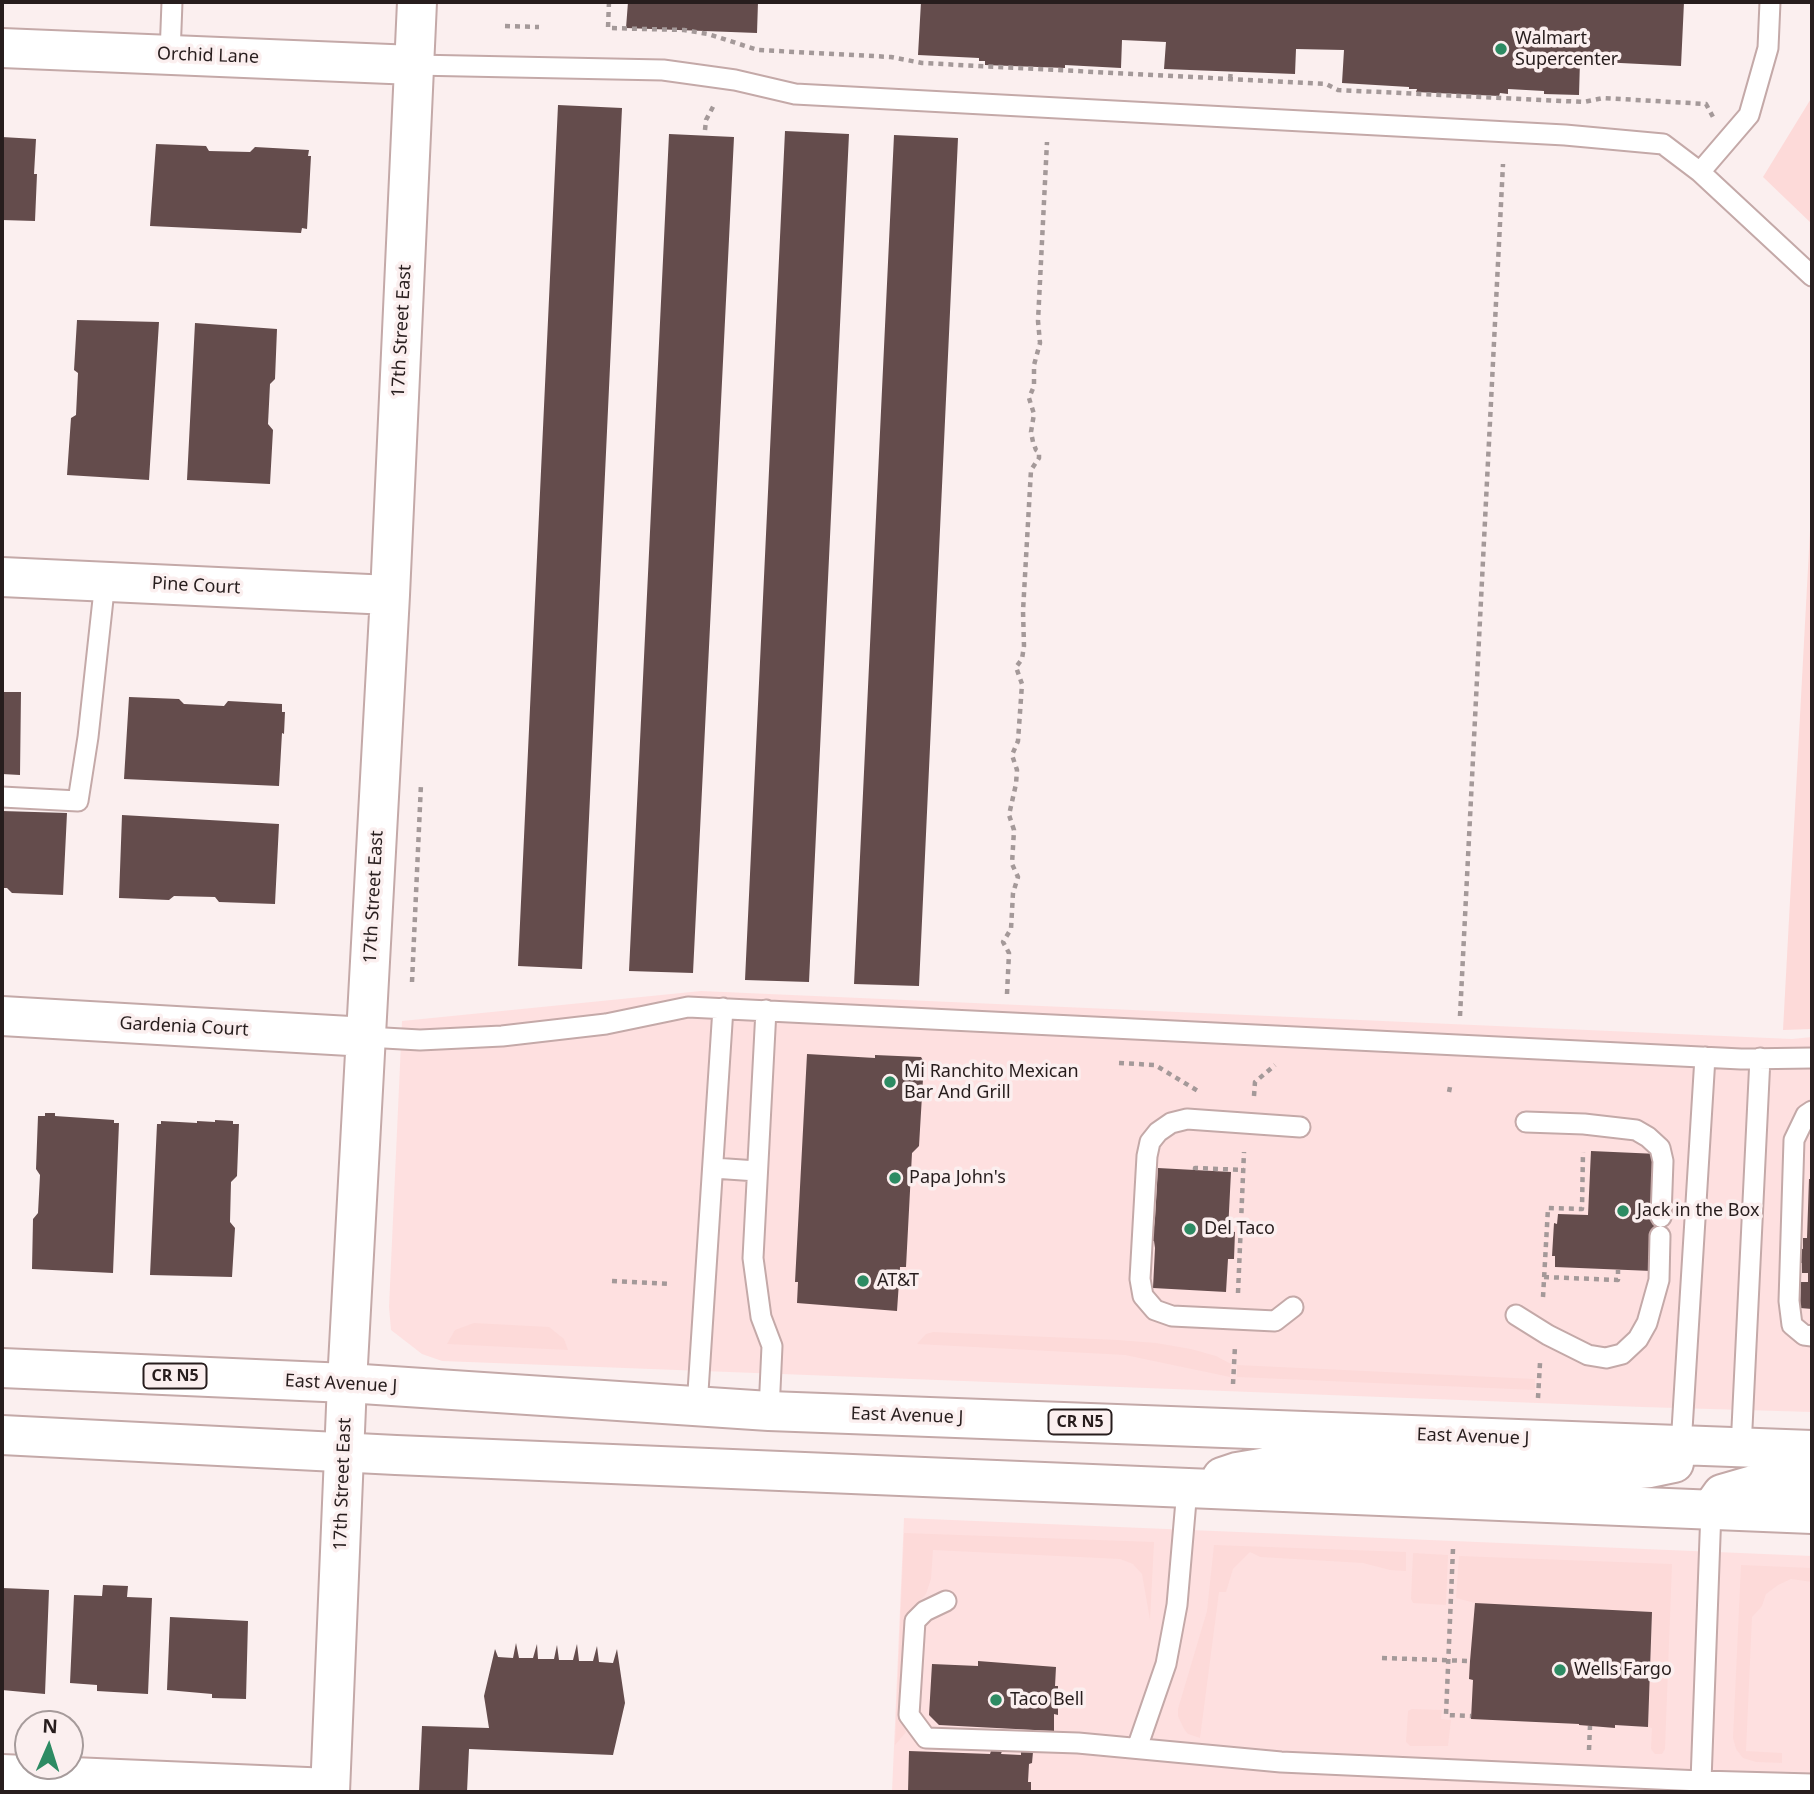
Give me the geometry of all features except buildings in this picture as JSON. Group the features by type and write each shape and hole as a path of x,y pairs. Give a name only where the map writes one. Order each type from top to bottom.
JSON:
{"main road":[{"name":"17th Street East","path":"330,1790 347,1383 390,594 417,2"},
{"name":"Orchid Lane","path":"2,48 414,65"},
{"name":"Pine Court","path":"2,577 390,594"},
{"name":"Gardenia Court","path":"2,1016 367,1037"},
{"name":"East Avenue J","path":"2,1368 347,1383 769,1411 1812,1450"},
{"path":"2,1435 1187,1489 1812,1514"},
{"path":"1187,1489 1237,1472 1285,1464 1607,1472 1675,1463 1686,1446"},
{"path":"1711,1510 1722,1494 1781,1477 1812,1476"},
{"path":"2,1774 330,1790"}],"lane":[{"path":"170,55 172,2"},
{"path":"1700,172 1749,115 1768,48 1770,2"},
{"path":"414,65 663,70 734,80 795,94 1565,135 1662,144 1700,172 1812,276"},
{"path":"2,797 78,802 105,582"},
{"path":"367,1037 420,1040 489,1037 606,1024 688,1007 1705,1057 1812,1058"},
{"path":"697,1407 723,1009"},
{"path":"766,1010 753,1258 761,1317 772,1346 769,1411"},
{"path":"1686,1446 1705,1057"},
{"path":"1741,1448 1760,1059"},
{"path":"1812,1111 1806,1115 1794,1140 1789,1301 1792,1325 1804,1335 1812,1336"},
{"path":"1293,1307 1276,1321 1172,1316 1155,1310 1143,1296 1140,1279 1147,1156 1150,1142 1158,1132 1171,1123 1187,1119 1300,1127"},
{"path":"1516,1315 1588,1355 1606,1358 1622,1354 1638,1339 1647,1323 1659,1280 1663,1161 1660,1148 1636,1130 1584,1124 1526,1122"},
{"path":"713,1168 757,1171"},
{"path":"1137,1748 1166,1664 1178,1605 1187,1489"},
{"path":"1701,1781 1711,1510"},
{"path":"946,1601 925,1611 915,1621 909,1715 926,1738 1078,1743 1281,1762 1812,1784"}],"path":[{"path":"610,2 608,28 696,32 758,50 891,57 922,63 1326,84 1339,90 1584,102 1603,98 1706,104"},
{"path":"505,26 539,27"},
{"path":"1230,79 1231,72"},
{"path":"705,130 706,120 715,104"},
{"path":"1006,999 1009,953 1003,942 1012,929 1013,893 1018,877 1012,864 1014,830 1009,815 1016,783 1017,770 1012,755 1018,741 1022,684 1016,667 1022,659 1024,646 1023,611 1031,470 1039,458 1031,432 1034,414 1029,398 1034,386 1034,365 1041,336 1038,321 1047,142"},
{"path":"1460,1019 1503,164"},
{"path":"1119,1063 1155,1065 1207,1096"},
{"path":"1245,1099 1253,1100 1255,1082 1265,1075"},
{"path":"1542,1309 1548,1208 1582,1209 1583,1146"},
{"path":"1237,1299 1237,1245 1244,1147"},
{"path":"1195,1170 1244,1171"},
{"path":"1544,1276 1618,1280 1618,1270"},
{"path":"612,1281 671,1284"},
{"path":"1233,1384 1236,1343"},
{"path":"1538,1398 1540,1360"},
{"path":"1454,1549 1446,1715 1471,1716"},
{"path":"1382,1658 1470,1661"},
{"path":"1589,1748 1590,1726"}],"shaded area":[{"path":"1812,97 1812,224 1763,177"},
{"path":"1812,494 1812,1029 1783,1030"},
{"path":"701,991 1792,1039 1812,1037 1812,1412 442,1361 422,1354 391,1330 389,1307 402,1021"},
{"path":"474,1323 549,1327 564,1339 568,1350 447,1344 455,1330"},
{"path":"933,1332 1156,1343 1216,1356 1231,1364 1230,1377 1125,1355 917,1344 926,1334"},
{"path":"1237,1365 1535,1379 1535,1390 1237,1377"},
{"path":"904,1518 1812,1556 1812,1792 892,1792"},
{"path":"904,1533 1154,1542 1150,1620 1142,1574 1133,1564 1120,1559 933,1550 931,1579 926,1594 906,1615 900,1720 906,1732 895,1745"},
{"path":"1214,1545 1406,1552 1406,1571 1363,1563 1260,1557 1250,1552 1233,1569 1226,1592 1219,1592 1200,1738 1188,1734 1184,1729 1178,1709 1207,1611"},
{"path":"1413,1553 1448,1555 1446,1605 1413,1603"},
{"path":"1459,1556 1672,1564 1665,1749 1662,1754 1655,1754 1651,1749 1652,1728 1648,1727 1652,1612 1475,1603 1456,1598"},
{"path":"1741,1565 1812,1568 1812,1582 1791,1579 1778,1585 1766,1594 1762,1606 1752,1617 1746,1751 1782,1753 1782,1763 1756,1762 1743,1758 1736,1749 1733,1738"},
{"path":"1442,1710 1441,1719 1451,1720 1448,1746 1410,1746 1406,1742 1408,1711"}],"place":[{"name":"Walmart Supercenter","path":"1501,49"},
{"name":"Mi Ranchito Mexican Bar And Grill","path":"890,1082"},
{"name":"Papa John's","path":"895,1178"},
{"name":"Jack in the Box","path":"1623,1211"},
{"name":"Del Taco","path":"1190,1229"},
{"name":"AT&T","path":"863,1281"},
{"name":"Wells Fargo","path":"1560,1670"},
{"name":"Taco Bell","path":"996,1700"}]}
